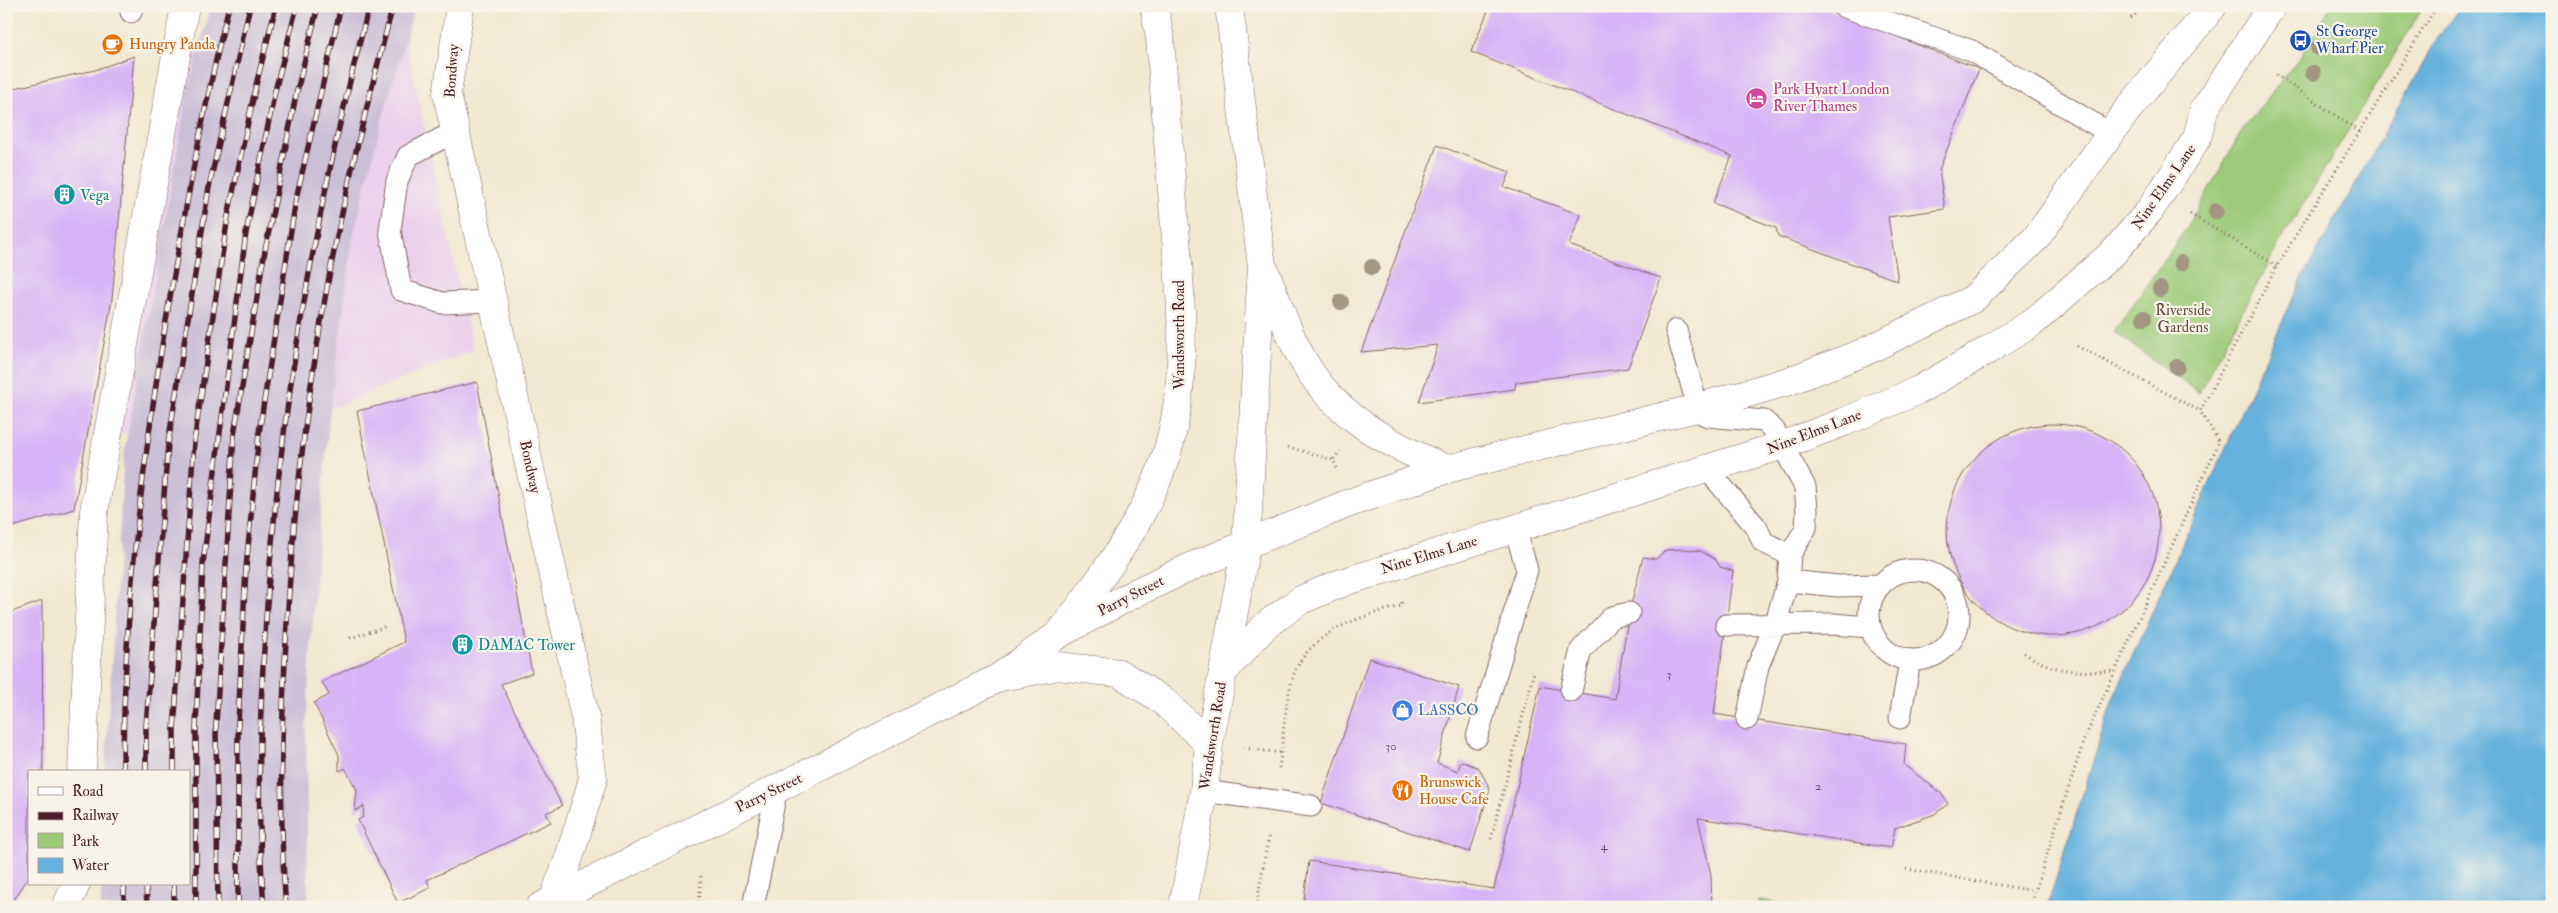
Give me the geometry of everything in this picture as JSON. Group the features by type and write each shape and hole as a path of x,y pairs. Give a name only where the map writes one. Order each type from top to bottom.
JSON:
{"main road":[{"path":"82,770 94,511 185,6"},
{"name":"Bondway","path":"460,6 448,94 585,718 593,779 556,905"},
{"name":"Wandsworth Road","path":"1059,634 1114,562 1122,548 1156,482 1176,417 1181,382 1179,274 1160,38 1154,6"},
{"name":"Wandsworth Road","path":"1183,907 1204,791 1209,744 1246,545 1262,266 1229,6"},
{"path":"1246,545 1352,502 1447,469 1695,409 1789,380 1862,352 1973,299 2036,238 2126,112 2213,6"},
{"name":"Nine Elms Lane","path":"1223,672 1266,625 1301,600 1376,571 1708,470 1844,422 1919,390 2032,323 2114,252 2150,210 2198,138 2204,110 2272,6"},
{"name":"Wandsworth Road","path":"1262,266 1303,360 1326,390 1363,427 1396,447 1447,469"},
{"name":"Parry Street","path":"556,905 778,788 998,678 1059,634 1159,581 1246,545"},
{"name":"Parry Street","path":"998,678 1058,666 1119,673 1162,700 1209,744"},
{"path":"66,907 75,886"}],"lane":[{"path":"1842,6 1972,51 2111,134"},
{"path":"456,131 408,156 397,182 390,230 401,290 442,303 493,301"},
{"path":"1676,330 1695,409 1708,416 1764,421 1774,430 1804,487 1808,510 1806,528 1790,554 1788,581 1775,625 1758,666 1747,719"},
{"path":"1708,470 1757,528 1763,542 1790,554"},
{"path":"1478,737 1527,570 1515,528"},
{"path":"1913,570 1929,572 1944,580 1954,593 1959,608 1956,633 1941,652 1927,659 1910,661 1888,653 1876,642 1869,627 1868,612 1872,596 1879,585 1892,575 1913,570"},
{"path":"1788,581 1838,586 1879,585"},
{"path":"1571,692 1581,650 1612,617 1629,613"},
{"path":"1726,626 1833,624 1869,627"},
{"path":"1900,718 1910,661"},
{"path":"754,907 778,788"},
{"path":"1204,791 1311,806"}],"path":[{"path":"2131,18 2145,6"},
{"path":"2200,411 2278,266 2436,6"},
{"path":"2276,75 2360,132"},
{"path":"2186,211 2278,266"},
{"path":"2030,907 2084,740 2219,442 2200,411 2077,346"},
{"path":"1332,460 1344,447"},
{"path":"1295,448 1332,460 1339,474"},
{"path":"1281,753 1290,686 1303,655 1324,636 1357,619 1402,606"},
{"path":"350,638 387,626"},
{"path":"2024,653 2042,665 2071,672 2115,671"},
{"path":"1492,838 1535,667"},
{"path":"1906,868 2034,891"},
{"path":"699,907 701,873"},
{"path":"689,907 699,902"}],"shaded area":[{"path":"211,6 415,6 380,127 353,237 330,409 316,567 306,727 308,907 101,907 101,886 190,886 190,770 105,770 124,454 188,90"},
{"path":"405,37 473,350 330,409 92,437 139,227 167,48"}],"green space":[{"name":"Riverside Gardens","path":"2331,6 2424,6 2277,247 2199,393 2114,332 2188,226 2241,132 2301,56"},
{"path":"1759,900 1803,907 1758,907"}],"water":[{"path":"2461,6 2552,6 2552,907 2047,907 2113,699 2300,282 2437,39"}],"building":[{"name":"Park Hyatt London River Thames","path":"1490,6 1820,6 1979,69 1939,170 1945,209 1888,217 1898,281 1778,236 1776,228 1713,203 1732,156 1471,52"},
{"name":"Vega","path":"134,56 112,299 74,509 6,529 6,90 95,70"},
{"path":"1437,145 1510,172 1504,187 1581,215 1569,245 1661,278 1628,368 1516,382 1515,389 1419,402 1438,345 1361,352"},
{"name":"DAMAC Tower","path":"477,382 532,673 501,684 562,806 546,813 551,822 427,880 430,888 398,903 358,820 363,817 364,806 355,811 357,790 345,768 339,771 339,755 314,703 329,695 322,682 404,642 357,411"},
{"path":"2053,424 2074,426 2093,432 2112,442 2128,455 2141,471 2151,490 2157,509 2159,530 2157,551 2151,570 2141,589 2128,605 2112,618 2093,628 2074,634 2053,636 2032,634 2013,628 1994,618 1978,605 1965,589 1955,570 1949,551 1947,530 1949,509 1955,490 1965,471 1978,455 1994,442 2013,432 2032,426"},
{"path":"1684,549 1701,551 1716,560 1720,567 1733,571 1714,714 1906,744 1904,765 1941,793 1948,804 1935,814 1895,828 1891,848 1698,818 1711,875 1712,907 1303,907 1309,861 1494,889 1540,686 1615,699 1629,613 1643,557 1656,559 1666,550"},
{"path":"42,601 43,770 28,770 28,878 9,907 6,907 6,614"},
{"path":"1369,658 1459,687 1437,763 1458,771 1461,761 1479,768 1490,789 1470,852 1321,803"}],"railway":[{"path":"123,770 126,657 142,486 167,315 188,198 211,83 229,6"},
{"path":"146,770 146,726 168,444 209,187 250,6"},
{"path":"174,770 174,730 194,442 228,216 256,85 276,6"},
{"path":"196,907 196,728 203,563 246,233 275,91 297,6"},
{"path":"218,907 216,724 234,435 263,261 296,95 318,6"},
{"path":"238,907 238,724 246,568 259,433 296,199 341,6"},
{"path":"264,907 259,799 260,727 266,619 280,464 302,310 332,157 369,6"},
{"path":"286,907 281,784 282,722 296,503 311,385 332,260 361,132 393,6"},
{"path":"124,886 124,907"},
{"path":"146,886 147,907"},
{"path":"174,886 174,907"}],"place":[{"name":"St George Wharf Pier","path":"2300,40"},
{"name":"Hungry Panda","path":"113,44"},
{"name":"Park Hyatt London River Thames","path":"1757,98"},
{"name":"Vega","path":"64,195"},
{"name":"DAMAC Tower","path":"462,645"},
{"name":"LASSCO","path":"1402,710"},
{"name":"Brunswick House Cafe","path":"1403,791"}]}
